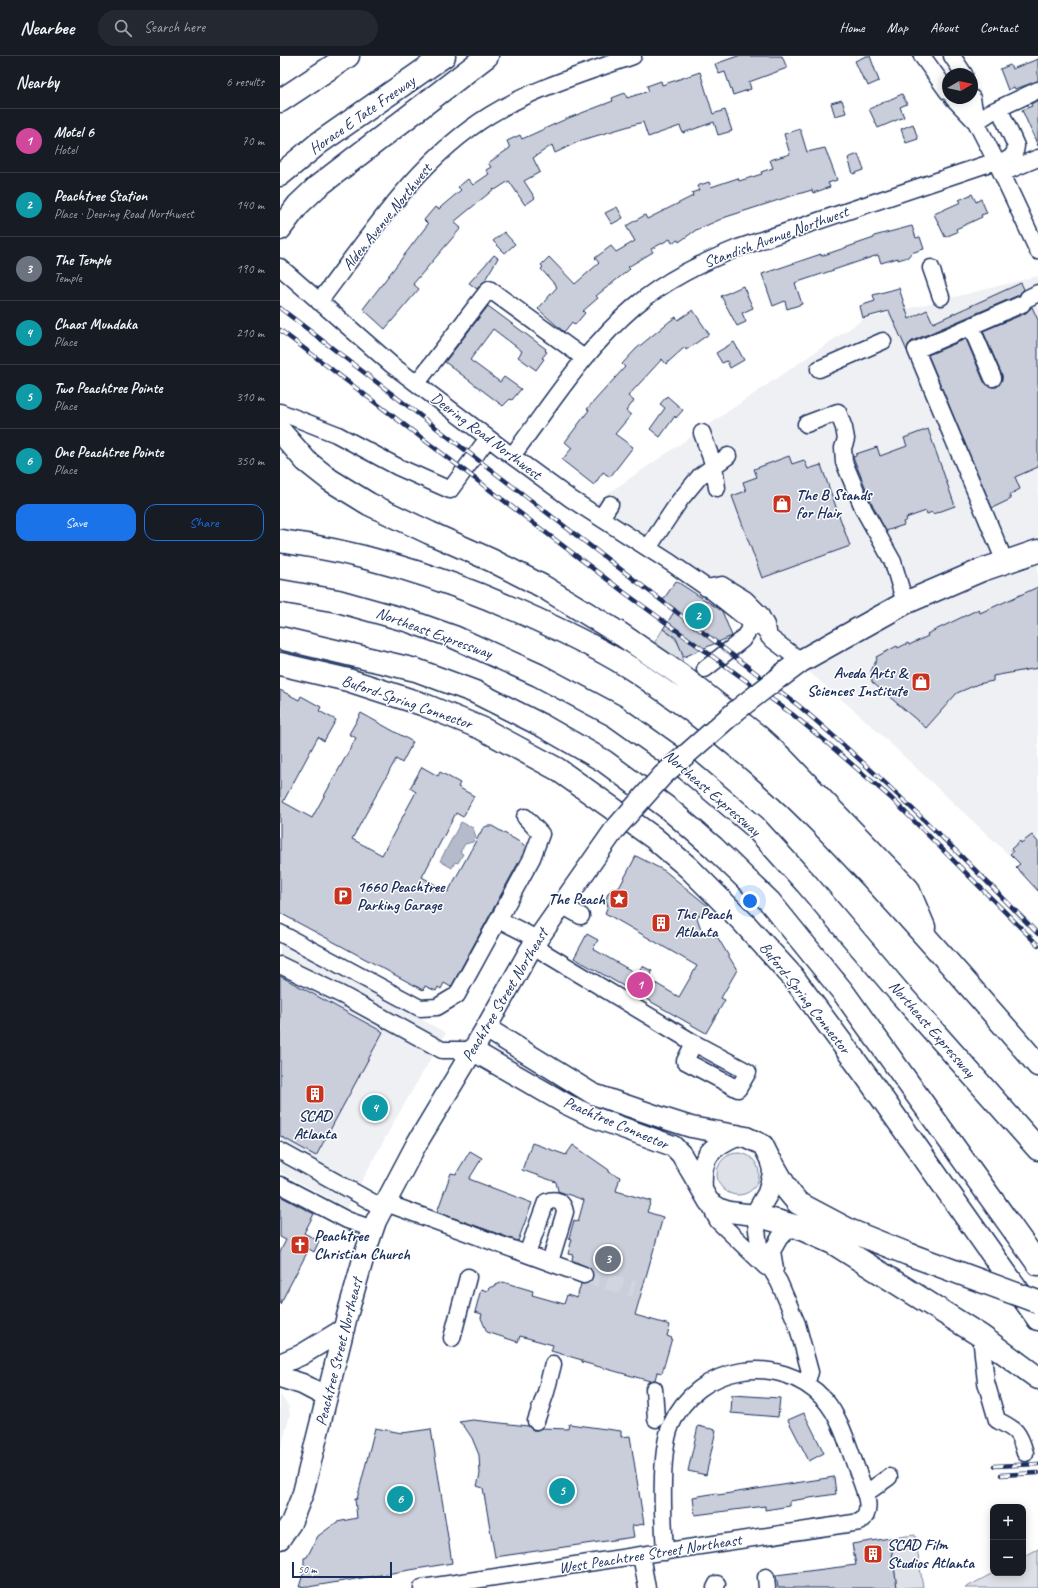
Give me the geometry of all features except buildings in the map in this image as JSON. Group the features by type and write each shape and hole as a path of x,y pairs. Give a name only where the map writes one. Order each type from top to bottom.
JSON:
{"highway":[{"path":"280,101 348,56"},
{"name":"Horace E Tate Freeway","path":"280,174 319,144 444,56"},
{"path":"280,229 298,205 317,187 487,56"},
{"path":"280,111 328,70"},
{"path":"288,425 306,461 330,480 369,504 491,560 542,586 622,635 679,674 782,758 908,889 930,941"},
{"path":"285,540 369,558 438,578 494,600 557,629 634,671 689,710 770,775 841,844 930,941 1038,1064"},
{"name":"Peachtree Street Northeast","path":"781,676 801,661 905,603 1006,562 1038,551"},
{"name":"Northeast Expressway","path":"280,592 338,601 409,621 454,638 538,675 608,712 670,755 754,826 806,883 897,990 1038,1149"},
{"name":"Buford-Spring Connector","path":"280,638 416,670 475,692 543,726 604,761 669,809 713,847 770,902 843,992 1038,1264"},
{"name":"Buford-Spring Connector","path":"280,664 348,680 422,704 480,728 557,769 654,838 689,868 744,923 793,977 867,1077 1038,1319"},
{"path":"772,1163 788,1190 798,1203 851,1231 908,1254 1038,1302"},
{"path":"756,1215 794,1226 833,1242 981,1336 1038,1378"}],"main road":[{"name":"Peachtree Street Northeast","path":"280,1538 291,1523 303,1493 344,1329 373,1229 417,1143 486,1028 535,942 560,904 615,828 663,775 737,710 781,676"},
{"name":"Peachtree Connector","path":"472,1050 566,1104 593,1117 673,1146 681,1154 704,1194 720,1209 730,1212 756,1215 772,1184 772,1163 763,1145 755,1140 737,1135 685,1125 593,1094 486,1028"},
{"path":"704,1194 702,1172 704,1161 709,1152 717,1145 737,1135"},
{"path":"280,1364 301,1355 344,1329"},
{"path":"280,1377 302,1384 328,1397"}],"street":[{"name":"Alden Avenue Northwest","path":"319,302 417,175 451,143 490,115 515,101 547,86 633,56"},
{"path":"922,56 942,84"},
{"path":"952,56 960,68"},
{"path":"976,122 999,108 1038,90"},
{"path":"959,104 976,122 999,166 1038,251"},
{"path":"973,104 976,122"},
{"path":"999,108 1016,146 1016,153 999,166"},
{"path":"999,166 1038,158"},
{"name":"Standish Avenue Northwest","path":"512,456 584,358 601,338 636,306 674,278 705,261 738,248 999,166"},
{"name":"Deering Road Northwest","path":"280,267 392,365 512,456 570,499 648,548 706,588 753,624 768,631"},
{"path":"931,268 940,297"},
{"path":"417,384 489,289 584,358"},
{"path":"1006,562 916,350 971,327 1029,298"},
{"path":"971,327 993,378"},
{"path":"819,369 883,341"},
{"path":"280,412 288,425 336,434 398,467 450,490 488,438"},
{"path":"806,424 838,412 844,428 846,439 843,448 844,462 864,510 891,557 905,603"},
{"path":"702,433 714,466 717,488"},
{"path":"648,548 680,500 700,476 728,456"},
{"path":"601,518 610,504"},
{"name":"Deering Road Northwest","path":"706,588 722,586 745,599 760,614 768,631 769,637 801,661"},
{"path":"705,669 742,640 753,624"},
{"path":"280,933 420,1008 437,1007 457,995 532,858 541,834 525,817"},
{"path":"560,904 581,916"},
{"path":"498,919 694,1042"},
{"path":"280,965 342,995 442,1050 472,1050"},
{"path":"280,1151 384,1206 527,1254 584,1275"},
{"path":"280,1185 348,1220 373,1229"},
{"path":"704,1194 718,1221 764,1265 778,1282"},
{"path":"527,1254 546,1202 553,1200 560,1201 565,1212 550,1262"},
{"path":"756,1215 759,1246 778,1282 797,1324 810,1372 806,1384"},
{"path":"778,1282 772,1251 780,1237 794,1226"},
{"path":"452,1338 468,1277"},
{"path":"981,1336 986,1382 997,1420 1012,1428 1019,1434 1025,1453"},
{"path":"536,1421 546,1392 553,1364"},
{"path":"665,1552 664,1454 670,1426 681,1407 696,1390 712,1381 739,1371 762,1369 786,1374 806,1384 824,1399 834,1413 866,1501 889,1477"},
{"path":"654,1389 656,1419"},
{"name":"West Peachtree Street Northeast","path":"422,1588 860,1522 864,1519 866,1501"},
{"path":"640,1555 647,1588"}],"shaded area":[{"path":"1038,276 1038,849 1010,856 862,717 753,624 663,548 594,503 862,320"},
{"path":"663,629 677,641 680,646 682,655 681,668 651,648"},
{"path":"280,942 446,1033 395,1120 347,1208 280,1172"},
{"path":"734,1153 742,1153 750,1156 756,1162 759,1174 756,1186 750,1192 742,1195 734,1195 726,1192 720,1186 717,1178 717,1170 720,1162 726,1156"},
{"path":"280,1395 288,1405 290,1414 280,1452"},
{"path":"915,1535 923,1587 897,1588 890,1538"},
{"path":"1038,1549 1038,1588 965,1588 990,1575 990,1576 1026,1576 1026,1555"}],"water":[{"path":"461,822 473,828 476,837 473,842 465,844 460,852 463,854 458,863 455,862 452,868 440,861"}],"tunnel":[{"path":"584,1275 634,1289"}],"railway":[{"path":"280,308 799,706 921,817 1038,934"},
{"path":"280,330 625,593 792,714 891,798 1038,945"},
{"path":"994,1466 1038,1464"},
{"path":"1001,1475 1038,1473"}],"place":[{"name":"The B Stands for Hair","path":"782,504"},
{"name":"Peachtree Station","path":"698,616"},
{"name":"Aveda Arts & Sciences Institute","path":"921,682"},
{"name":"1660 Peachtree Parking Garage","path":"343,896"},
{"name":"The Peach","path":"619,899"},
{"name":"The Peach Atlanta","path":"661,923"},
{"name":"Motel 6","path":"640,985"},
{"name":"SCAD Atlanta","path":"315,1094"},
{"name":"Chaos Mundaka","path":"375,1108"},
{"name":"Peachtree Christian Church","path":"300,1245"},
{"name":"The Temple","path":"608,1259"},
{"name":"Two Peachtree Pointe","path":"562,1491"},
{"name":"One Peachtree Pointe","path":"400,1499"},
{"name":"SCAD Film Studios Atlanta","path":"873,1554"}]}
